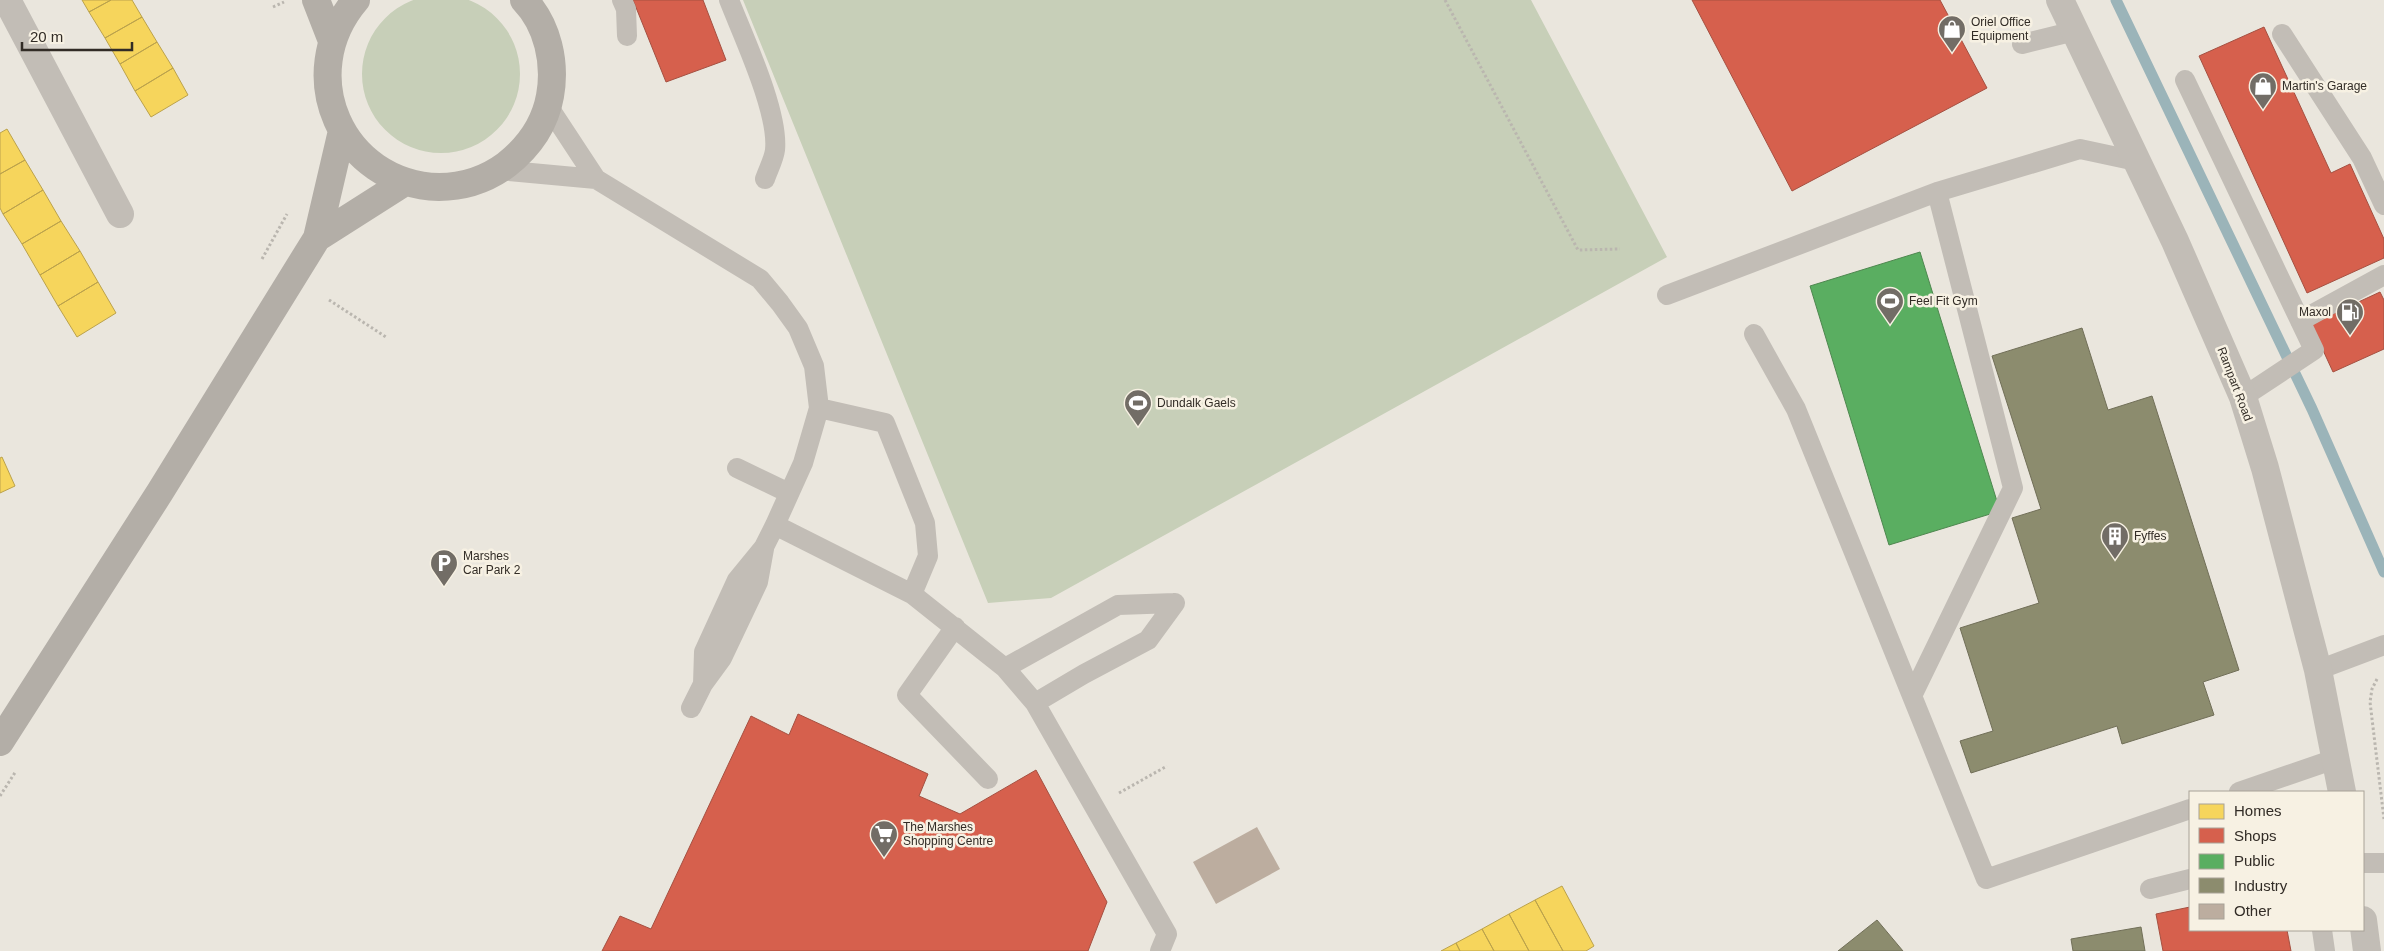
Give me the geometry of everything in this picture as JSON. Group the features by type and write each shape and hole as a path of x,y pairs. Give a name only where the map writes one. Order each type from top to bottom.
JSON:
{"street":[{"path":"316,0 332,41"},
{"path":"356,0 346,12 332,41 327,60 331,107 342,131 354,149 376,169 405,182 425,186 449,187 480,180 500,170 529,143 540,125 548,106 552,84 552,64 547,40 526,1"},
{"name":"Rampart Road","path":"2060,0 2175,240 2243,398 2265,468 2318,670 2342,791"},
{"path":"5,6 120,214"},
{"path":"0,742 160,492 317,238 342,131"},
{"path":"317,238 405,182"},
{"path":"2364,928 2367,951"}],"lane":[{"path":"622,0 626,9 627,36"},
{"path":"728,0 758,72 773,122 775,150 765,179"},
{"path":"2022,44 2076,31"},
{"path":"2282,34 2362,158 2384,205"},
{"path":"2185,80 2314,350 2243,398"},
{"path":"548,106 596,179 760,279 798,328 814,366 819,408 806,454 764,547 737,580 704,652 703,684 691,708"},
{"path":"1667,294 1937,192 2080,149 2136,161"},
{"path":"500,170 596,179"},
{"path":"1912,696 2013,488 1937,192"},
{"path":"2300,322 2384,275"},
{"path":"1754,334 1796,409 1986,879 2189,809"},
{"path":"819,408 885,423 924,524 928,556 912,594"},
{"path":"737,468 789,493"},
{"path":"775,525 912,594 1005,668 1035,703 1167,934 1160,951"},
{"path":"1005,668 1118,605 1175,603 1148,640 1035,703"},
{"path":"955,627 907,695 988,779"},
{"path":"2318,670 2384,645"},
{"path":"2242,791 2335,759"},
{"path":"2364,863 2384,864"},
{"path":"2150,889 2189,879"},
{"path":"2322,931 2325,951"}],"path":[{"path":"273,8 286,0 290,9"},
{"path":"1445,0 1578,250 1620,249"},
{"path":"260,264 288,211"},
{"path":"329,300 386,338"},
{"path":"2378,676 2372,689 2370,702 2384,819"},
{"path":"0,796 21,762"},
{"path":"1094,806 1167,766"}],"green space":[{"path":"418,-1 464,-1 485,9 497,18 506,30 514,44 519,66 519,82 514,104 497,130 471,147 441,153 411,147 385,130 368,104 362,74 368,44 380,24 397,9"},
{"name":"Dundalk Gaels","path":"743,0 1531,0 1667,257 1051,598 988,603"}],"building: Homes":[{"path":"82,0 111,0 89,12"},
{"path":"111,0 132,0 142,17 105,38 89,12"},
{"path":"142,17 157,42 120,64 105,38"},
{"path":"157,42 173,68 135,91 120,64"},
{"path":"173,68 188,95 151,117 135,91"},
{"path":"7,129 25,160 0,174 0,133"},
{"path":"25,160 43,190 3,214 0,208 0,174"},
{"path":"43,190 61,221 22,244 3,214"},
{"path":"61,221 80,251 40,275 22,244"},
{"path":"80,251 98,282 58,306 40,275"},
{"path":"98,282 116,313 77,337 58,306"},
{"path":"2,457 15,486 0,493 0,458"},
{"path":"1562,886 1594,946 1586,951 1563,951 1535,900"},
{"path":"1535,900 1563,951 1529,951 1509,914"},
{"path":"1509,914 1529,951 1494,951 1482,929"},
{"path":"1482,929 1494,951 1460,951 1456,943"},
{"path":"1456,943 1460,951 1441,951"}],"building: Shops":[{"path":"633,0 703,0 726,60 666,82"},
{"path":"1692,0 1940,0 1987,88 1792,191"},
{"name":"Martin's Garage","path":"2264,27 2331,173 2350,164 2384,239 2384,258 2307,293 2199,56"},
{"name":"Maxol","path":"2380,292 2384,300 2384,349 2333,372 2311,324"},
{"name":"The Marshes Shopping Centre","path":"798,714 928,774 919,796 960,814 1036,770 1107,902 1088,951 602,951 620,916 651,929 751,716 789,735"},
{"path":"2189,907 2189,931 2287,931 2291,951 2163,951 2156,914"}],"building: Public":[{"path":"1920,252 2000,511 1889,545 1810,286"}],"building: Industry":[{"name":"Fyffes","path":"2082,328 2108,410 2152,396 2239,670 2203,682 2214,715 2122,744 2117,726 1971,773 1960,741 1993,731 1960,628 2039,603 2012,518 2041,509 1992,356"},
{"path":"1877,920 1903,951 1838,951"},
{"path":"2141,927 2145,951 2073,951 2071,939"}],"building: Other":[{"path":"1257,827 1280,869 1216,904 1193,862"}],"waterway":[{"path":"2116,0 2312,409 2384,572"}],"place":[{"name":"Oriel Office Equipment","path":"1952,53"},
{"name":"Martin's Garage","path":"2263,110"},
{"name":"Feel Fit Gym","path":"1890,325"},
{"name":"Maxol","path":"2350,336"},
{"name":"Dundalk Gaels","path":"1138,427"},
{"name":"Fyffes","path":"2115,560"},
{"name":"Marshes Car Park 2","path":"444,587"},
{"name":"The Marshes Shopping Centre","path":"884,858"}]}
